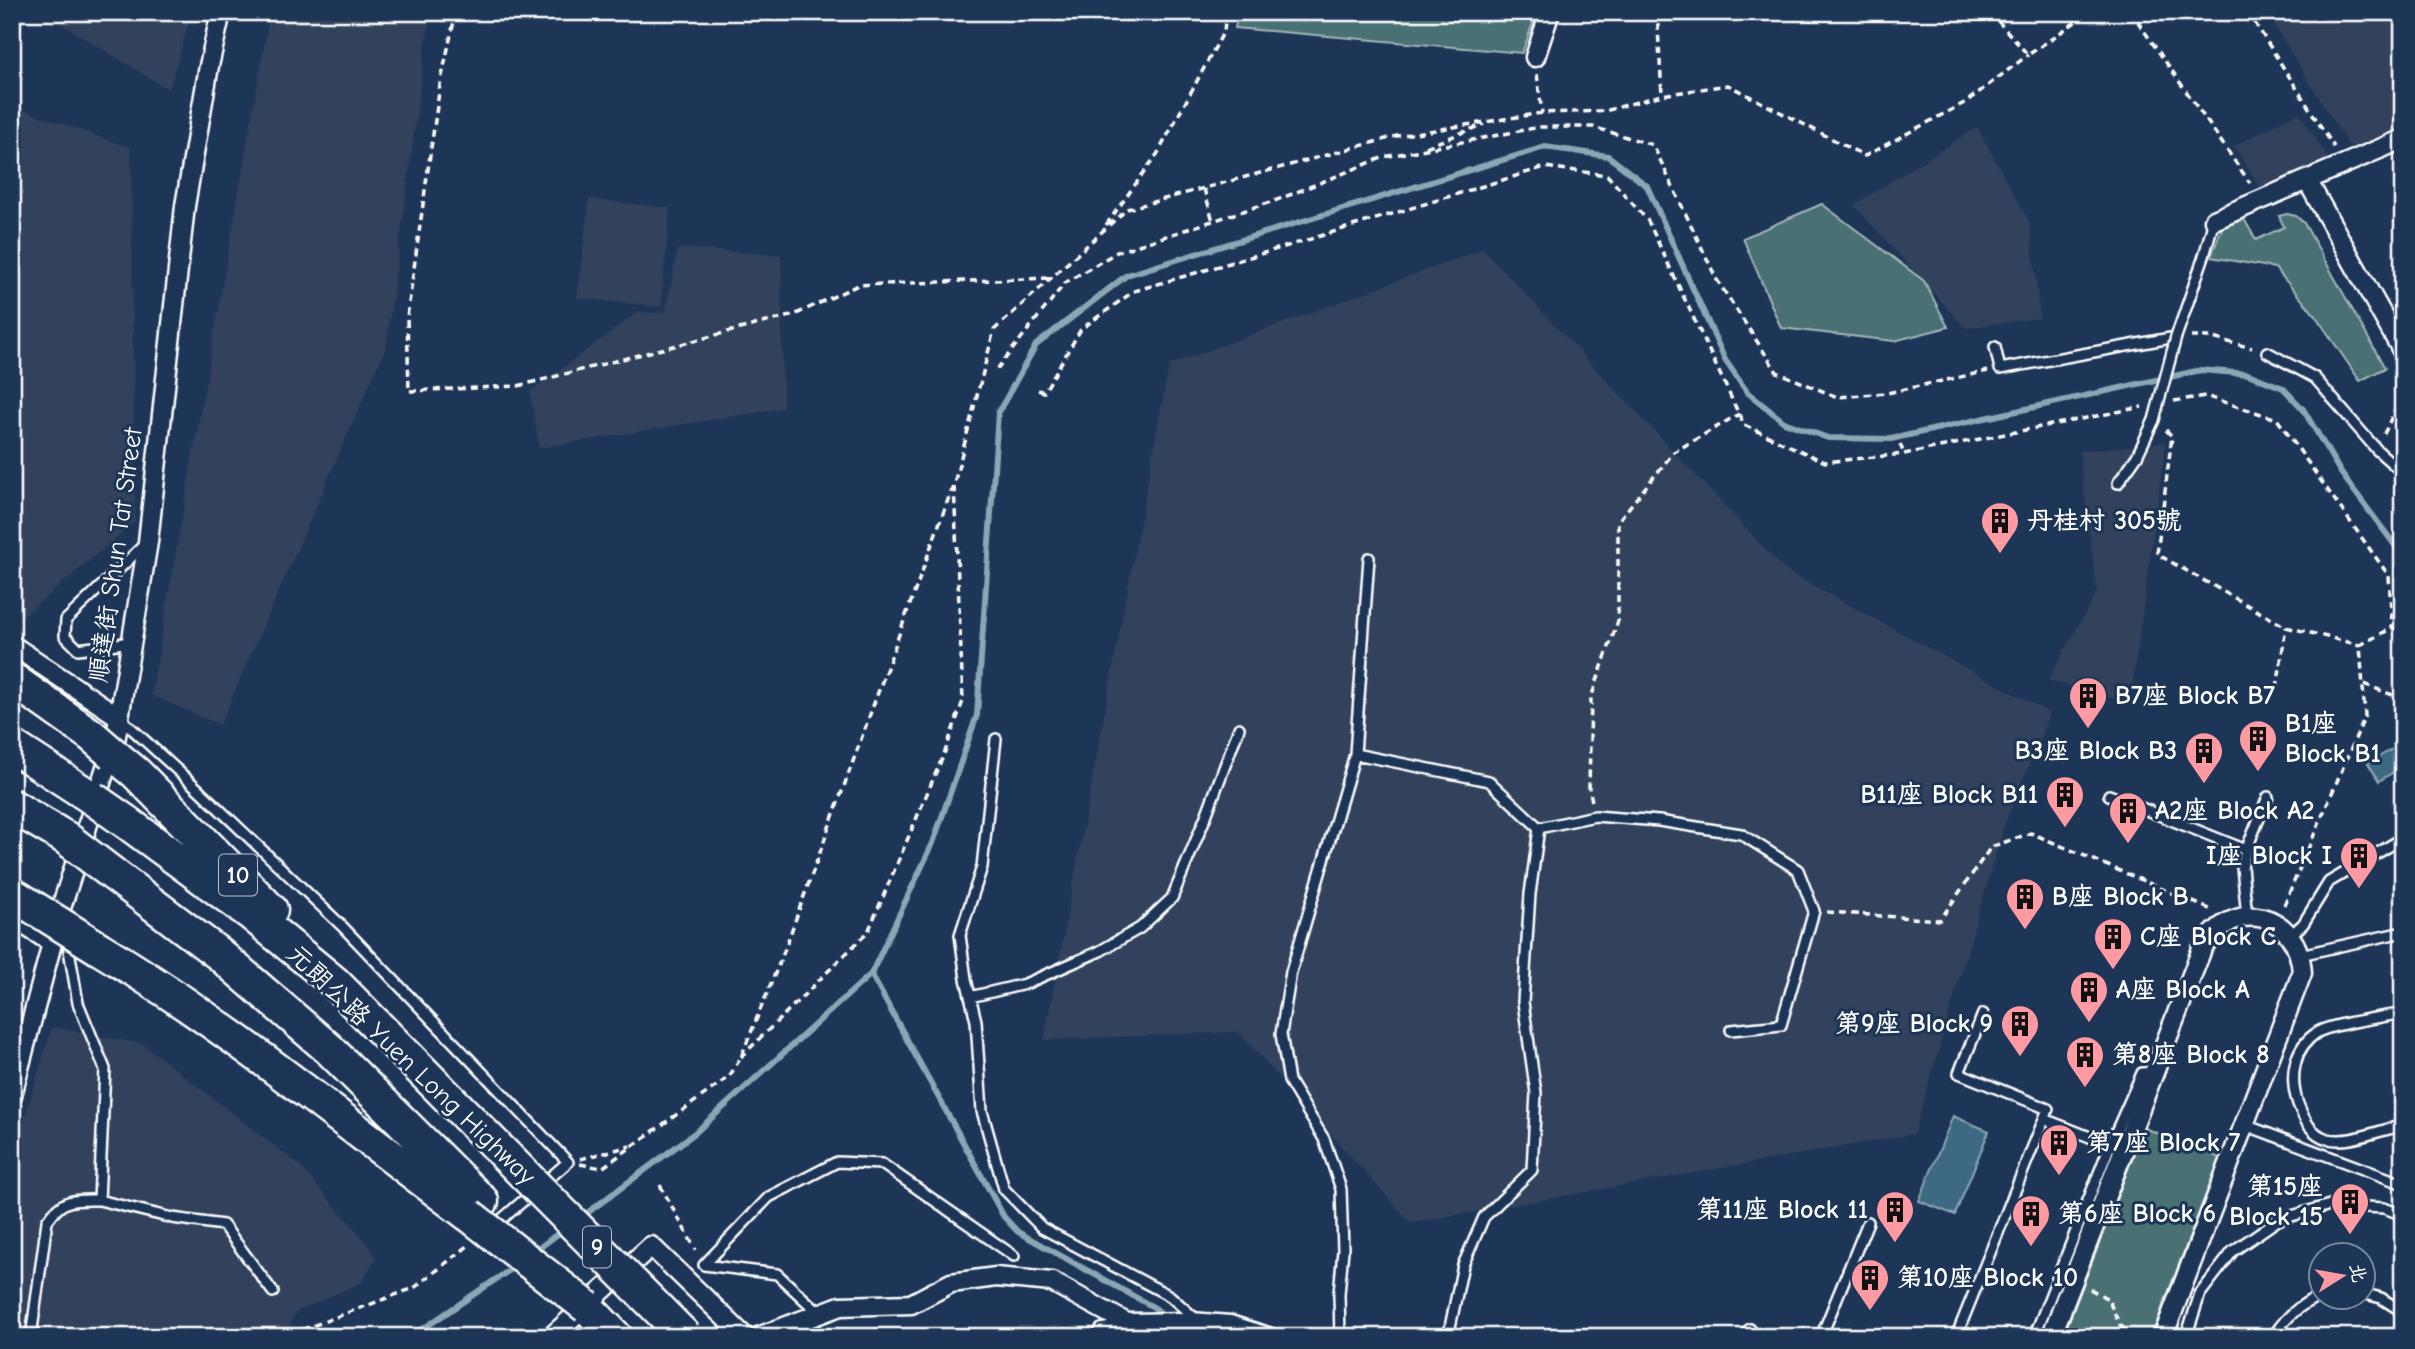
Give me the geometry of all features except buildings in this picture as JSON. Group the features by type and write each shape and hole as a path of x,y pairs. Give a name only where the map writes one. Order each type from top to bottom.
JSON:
{"highway":[{"name":"10","path":"12,679 90,735 136,774 262,899 334,982"},
{"name":"元朗公路 Yuen Long Highway","path":"12,746 125,821 250,913 334,982 686,1337"},
{"name":"元朗公路 Yuen Long Highway","path":"12,806 66,838 219,954 329,1049 481,1214"},
{"path":"12,894 150,980 481,1214"},
{"name":"9","path":"481,1214 587,1307 616,1337"}],"street":[{"name":"順達街 Shun Tat Street","path":"12,1094 62,905 116,736 148,542 185,206 221,12"},
{"path":"1535,57 1550,12"},
{"path":"2214,220 2403,139"},
{"path":"2306,180 2403,352"},
{"path":"12,645 119,717"},
{"path":"2051,1337 2202,949 2209,936 2224,924 2247,916 2262,918 2276,923 2290,936 2300,955 2302,973 2299,987 2163,1337"},
{"path":"12,917 52,943"},
{"path":"551,1337 651,1246 745,1337"},
{"path":"758,1337 840,1306 911,1304 951,1283 996,1277 1052,1282 1130,1328 1230,1325 1268,1337"}],"lane":[{"path":"2118,483 2137,456 2154,420 2176,337 2214,220"},
{"path":"1994,347 2000,369 2176,337"},
{"path":"2267,352 2315,378 2377,450 2403,473"},
{"path":"132,642 78,649 65,636 66,620 148,542"},
{"path":"1340,1337 1339,1294 1343,1250 1340,1189 1324,1139 1289,1081 1281,1034 1291,972 1355,754 1369,558"},
{"path":"119,717 342,926 568,1162 481,1214"},
{"path":"970,997 1025,984 1100,951 1140,928 1172,898 1239,728"},
{"path":"996,739 982,867 960,935 976,1021 982,1111 1004,1189 1042,1228 1170,1296 1199,1327"},
{"path":"1355,754 1489,781 1539,828"},
{"path":"2109,795 2246,850"},
{"path":"2247,916 2242,867 2246,850 2268,797"},
{"path":"1539,828 1595,816 1659,821 1741,834 1798,870 1814,911 1781,1025 1731,1030"},
{"path":"1448,1337 1463,1265 1484,1217 1532,1170 1536,1093 1523,1002 1530,894 1539,828"},
{"path":"2290,936 2303,924 2329,882 2403,838"},
{"path":"62,905 78,1003 105,1069 99,1200"},
{"path":"2300,955 2403,932"},
{"path":"2403,1013 2320,1031 2305,1043 2295,1063 2293,1089 2303,1117 2315,1133 2328,1139 2349,1140 2403,1126"},
{"path":"1956,1337 2048,1109 1959,1073 1983,1014"},
{"path":"2034,1337 2110,1145 2142,1073 2154,1072"},
{"path":"2044,1119 2110,1145"},
{"path":"2245,1125 2402,1181"},
{"path":"704,1265 769,1197 837,1162 883,1164 1013,1256"},
{"path":"31,1337 47,1221 57,1207 72,1200 99,1200 172,1218 223,1225 273,1292"},
{"path":"2186,1337 2200,1294 2233,1251 2278,1220 2330,1205 2384,1208 2403,1215"},
{"path":"1821,1337 1868,1222"},
{"path":"704,1265 777,1274 819,1313"},
{"path":"2376,1297 2403,1312"},
{"path":"2273,1337 2284,1321 2306,1304"},
{"path":"1096,1337 1101,1329 1130,1328"}],"path":[{"path":"456,12 440,85 407,317 409,391 518,386 794,314 858,285 1051,278"},
{"path":"1102,232 1158,153 1224,31 1226,12"},
{"path":"1657,12 1662,95"},
{"path":"1990,12 2028,55"},
{"path":"568,1162 602,1168 729,1077 741,1057 783,954 954,484 993,330 1127,209 1397,136 1542,113 1605,111 1662,95 1728,85 1865,156 1966,102 2090,12"},
{"path":"2131,12 2262,200"},
{"path":"2248,12 2344,164"},
{"path":"1535,57 1542,113"},
{"path":"1417,150 1492,121"},
{"path":"997,369 1065,283 1117,252 1277,200 1384,157 1539,127 1593,127 1653,145 1717,280 1742,326 1777,372 1837,397 1887,393 2000,369"},
{"path":"1038,390 1044,392 1081,329 1134,291 1291,246 1545,167 1607,175 1648,221 1709,344 1744,425 1825,462 1904,454 2205,396 2277,419 2389,576 2392,628"},
{"path":"1203,189 1213,220"},
{"path":"1290,240 1291,246"},
{"path":"2176,337 2209,337 2267,352"},
{"path":"2377,450 2403,392"},
{"path":"1887,393 1890,400"},
{"path":"1595,816 1589,788 1591,698 1618,621 1618,522 1674,452 1739,414"},
{"path":"2154,420 2172,436 2157,554 2286,627 2360,645 2392,628"},
{"path":"1900,444 1904,454"},
{"path":"741,1057 868,932 963,701 954,484"},
{"path":"2277,688 2286,627"},
{"path":"2392,628 2403,635"},
{"path":"2276,923 2365,716 2360,645"},
{"path":"2364,684 2403,699"},
{"path":"1814,911 1940,920 1990,847 2031,833 2215,912 2224,924"},
{"path":"568,1162 633,1146"},
{"path":"660,1185 704,1265"},
{"path":"294,1337 296,1332 414,1288 481,1214"},
{"path":"2072,1281 2108,1299 2120,1325 2133,1337"}],"shaded area":[{"path":"42,12 192,12 169,90"},
{"path":"270,12 430,12 386,347 220,725 151,695"},
{"path":"2266,12 2403,12 2403,125 2352,151"},
{"path":"12,106 131,148 135,522 13,625"},
{"path":"2299,112 2330,161 2263,192 2234,146"},
{"path":"1977,127 2030,223 2040,318 1965,328 1854,205"},
{"path":"589,199 670,208 661,307 577,298"},
{"path":"678,248 781,255 783,408 539,448 530,392 638,312 665,313"},
{"path":"1483,249 1786,571 2050,713 2004,826 1914,1134 1411,1223 1238,1032 1044,1040 1169,365"},
{"path":"2166,442 2130,703 2048,680 2097,592 2079,451"},
{"path":"2403,743 2403,766 2379,781 2368,763"},
{"path":"52,1027 143,1044 299,1165 367,1243 376,1258 362,1282 296,1312 285,1337 12,1337 12,1160"},
{"path":"1953,1116 1989,1131 1955,1215 1919,1201"}],"green space":[{"path":"1238,12 1537,12 1522,53 1235,28"},
{"path":"1822,204 1924,281 1948,327 1894,341 1781,328 1743,238"},
{"path":"2279,216 2296,216 2304,223 2385,368 2360,381 2315,315 2275,268 2211,257 2222,228 2244,219 2256,240 2284,227"},
{"path":"2144,1128 2220,1158 2151,1337 2063,1337"}],"waterway":[{"path":"579,1219 696,1132 871,974 933,843 977,715 998,413 1036,345 1127,275 1545,147 1608,156 1647,186 1725,360 1747,392 1784,422 1828,438 1891,439 2201,370 2248,374 2283,388 2303,409 2341,473 2403,556"},
{"path":"871,974 1004,1217 1018,1232 1155,1308 1168,1319"},
{"path":"534,1252 564,1229"},
{"path":"411,1337 517,1265"},
{"path":"1176,1326 1188,1337"}],"place":[{"name":"丹桂村 305號","path":"2000,555"},
{"name":"B7座 Block B7","path":"2088,730"},
{"name":"B1座 Block B1","path":"2258,773"},
{"name":"B3座 Block B3","path":"2204,785"},
{"name":"B11座 Block B11","path":"2065,829"},
{"name":"A2座 Block A2","path":"2128,845"},
{"name":"I座 Block I","path":"2359,890"},
{"name":"B座 Block B","path":"2025,931"},
{"name":"C座 Block C","path":"2113,971"},
{"name":"A座 Block A","path":"2089,1024"},
{"name":"第9座 Block 9","path":"2020,1058"},
{"name":"第8座 Block 8","path":"2085,1089"},
{"name":"第7座 Block 7","path":"2059,1177"},
{"name":"第15座 Block 15","path":"2350,1236"},
{"name":"第11座 Block 11","path":"1895,1244"},
{"name":"第6座 Block 6","path":"2031,1248"},
{"name":"第10座 Block 10","path":"1870,1312"}]}
